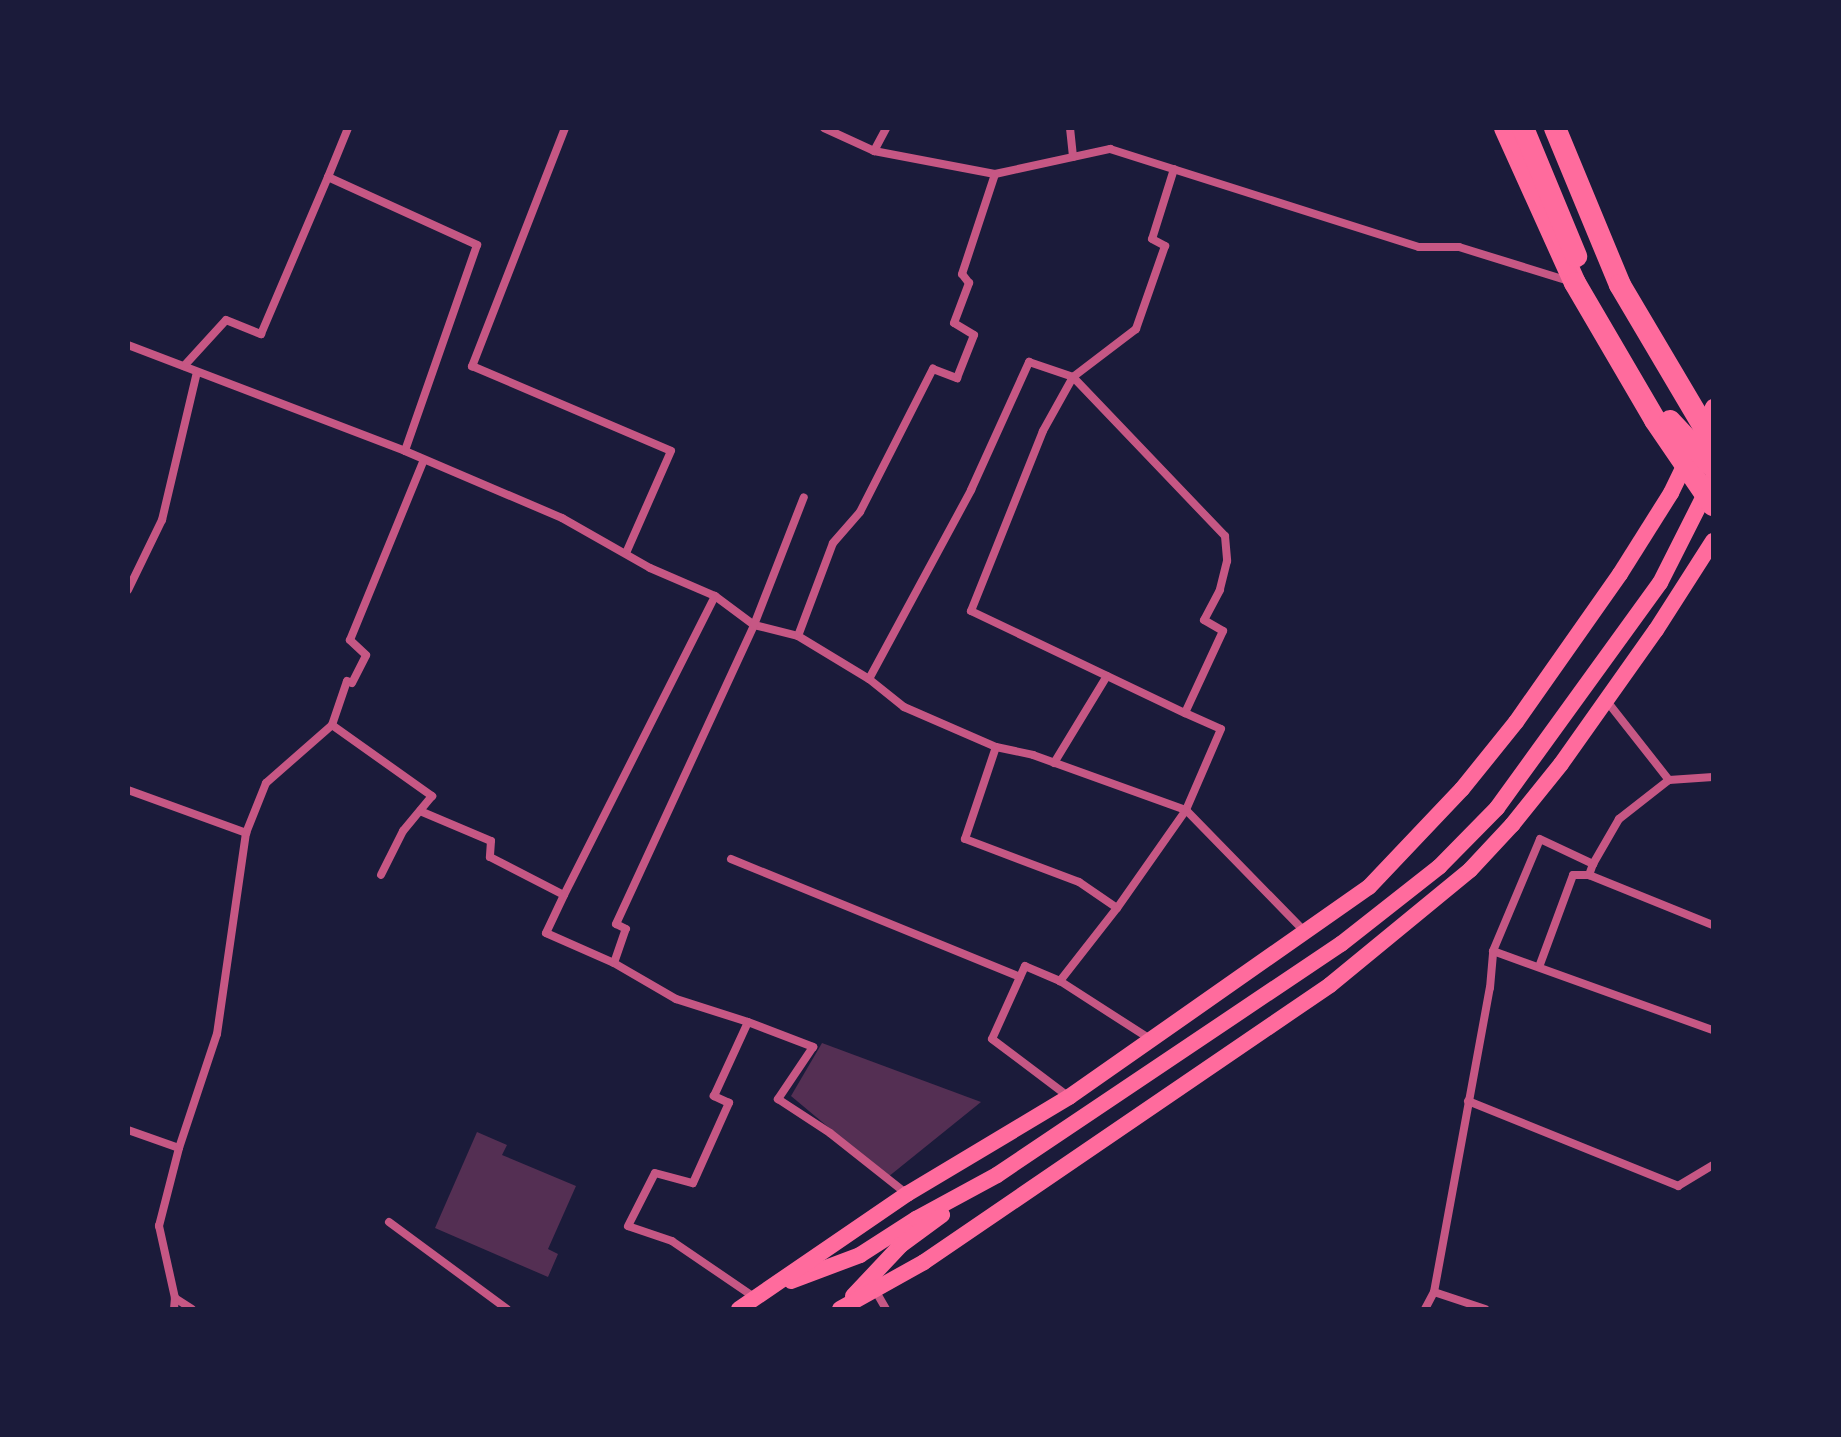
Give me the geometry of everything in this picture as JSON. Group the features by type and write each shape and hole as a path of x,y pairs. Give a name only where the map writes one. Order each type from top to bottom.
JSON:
{"highway":[{"path":"1505,128 1575,283 1712,504"},
{"path":"1523,128 1587,284 1632,368 1678,432 1713,467"},
{"path":"1555,128 1620,285 1711,426"},
{"path":"1567,128 1660,363 1711,426"}],"main road":[{"path":"739,1309 907,1194 1069,1097 1305,932 1389,868 1516,722 1620,574 1711,426"},
{"path":"840,1309 901,1245 978,1187 1329,953 1439,867 1497,808 1660,583 1713,478"},
{"path":"840,1309 924,1262 1330,985 1470,870 1512,825 1606,700 1713,541"},
{"path":"760,1294 860,1255 916,1219 978,1187"}],"street":[{"path":"184,366 226,320 261,334 348,128"},
{"path":"565,128 472,366 671,451 626,553"},
{"path":"824,128 874,151 995,174 1110,149 1419,247 1459,247 1575,283"},
{"path":"874,151 886,128"},
{"path":"1070,128 1073,157"},
{"path":"1060,981 1117,908 1186,810 1221,729 971,611 1043,431 1073,377 1136,329 1165,246 1152,239 1174,169"},
{"path":"798,636 833,543 860,512 933,369 957,378 974,335 954,323 969,283 962,274 995,174"},
{"path":"328,177 477,245 405,451"},
{"path":"128,345 405,451 562,518 650,568 715,596 754,625 798,636 869,679 904,707 996,747 1054,763 1186,810 1305,932"},
{"path":"869,679 971,490 1029,362 1073,377 1225,536 1227,561 1220,590 1204,620 1223,631 1185,713"},
{"path":"128,590 162,520 197,372"},
{"path":"174,1309 175,1298 159,1226 179,1148 217,1034 246,833 266,783 332,725 347,681 352,683 366,655 350,640 424,460"},
{"path":"614,963 626,929 616,924 754,625 804,497"},
{"path":"715,596 546,933 614,963 676,999 813,1047 778,1099 830,1133 907,1194"},
{"path":"1054,763 1107,676"},
{"path":"1606,700 1669,780"},
{"path":"332,725 432,796 403,831 381,875"},
{"path":"996,747 965,839 1079,882 1117,908"},
{"path":"1589,875 1619,819 1669,780 1713,777"},
{"path":"128,790 246,833"},
{"path":"420,811 491,841 490,857 564,895"},
{"path":"1425,1309 1434,1292 1490,988 1493,951 1540,839 1593,864"},
{"path":"731,859 1020,977"},
{"path":"1539,967 1573,875 1589,875 1712,922"},
{"path":"1493,951 1713,1030"},
{"path":"1069,1097 992,1039 1025,966 1060,981 1150,1039"},
{"path":"748,1022 714,1096 729,1103 693,1183 655,1173 628,1226 672,1241 760,1294"},
{"path":"1468,1101 1678,1186 1713,1165"},
{"path":"128,1130 179,1148"},
{"path":"389,1222 507,1309"},
{"path":"875,1290 886,1309"},
{"path":"1434,1292 1485,1309"},
{"path":"175,1298 192,1309"}],"building":[{"path":"822,1043 981,1102 888,1177 791,1096"},
{"path":"477,1132 507,1145 502,1155 576,1186 548,1249 558,1254 548,1277 435,1228"}]}
